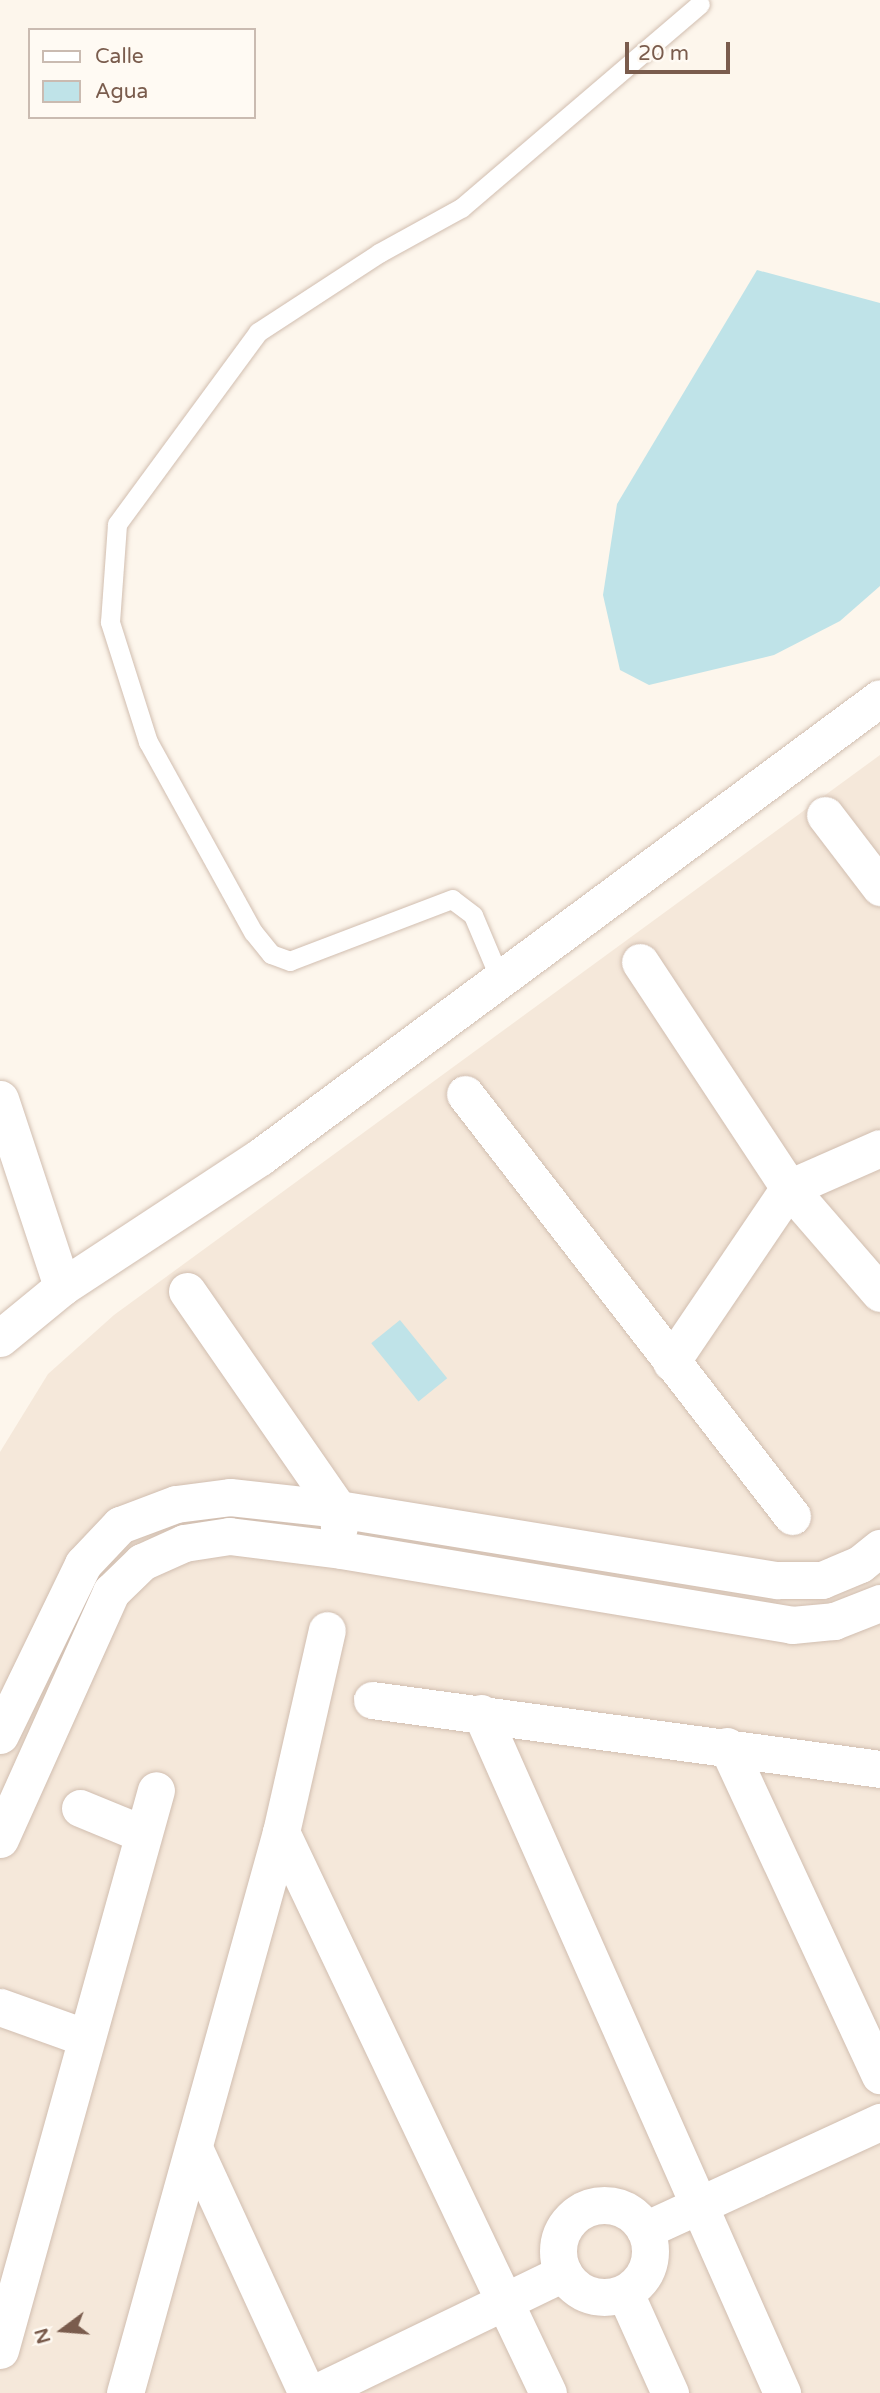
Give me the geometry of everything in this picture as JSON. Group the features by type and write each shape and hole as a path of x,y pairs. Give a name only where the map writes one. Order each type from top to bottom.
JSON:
{"street":[{"path":"0,1338 62,1287 260,1157 880,698"},
{"path":"825,815 880,887"},
{"path":"640,962 789,1188 880,1293"},
{"path":"465,1094 792,1516"},
{"path":"0,1099 62,1287"},
{"path":"671,1362 789,1188 880,1148"},
{"path":"187,1291 338,1510 341,1550"},
{"path":"0,1735 83,1564 120,1525 176,1504 230,1497 338,1510 777,1580 822,1580 860,1564 880,1548"},
{"path":"0,1839 111,1592 142,1562 184,1543 229,1536 341,1550 792,1625 834,1620 880,1603"},
{"path":"83,1564 111,1592"},
{"path":"125,2393 195,2150 281,1832 327,1630"},
{"path":"372,1700 727,1746 880,1769"},
{"path":"481,1713 782,2393"},
{"path":"727,1746 880,2075"},
{"path":"0,2350 12,2262 84,2036 156,1790"},
{"path":"80,1808 143,1834"},
{"path":"281,1832 548,2393"},
{"path":"0,2007 84,2036"},
{"path":"645,2230 880,2122"},
{"path":"195,2150 307,2393"},
{"path":"606,2204 618,2207 629,2212 645,2230 650,2258 637,2285 625,2293 590,2296 579,2291 563,2273 560,2237 583,2210 606,2204"},
{"path":"315,2393 505,2298 563,2273"},
{"path":"625,2293 670,2393"}],"lane":[{"path":"500,979 473,915 452,899 290,961 265,946 148,742 110,622 117,523 258,332 379,253 461,208 700,4"}],"shaded area":[{"path":"880,755 880,2393 0,2393 0,1452 48,1374 114,1315"}],"water":[{"path":"757,270 880,303 880,586 840,621 774,655 649,685 620,670 603,595 617,504"},
{"path":"400,1320 447,1378 418,1402 371,1343"}]}
